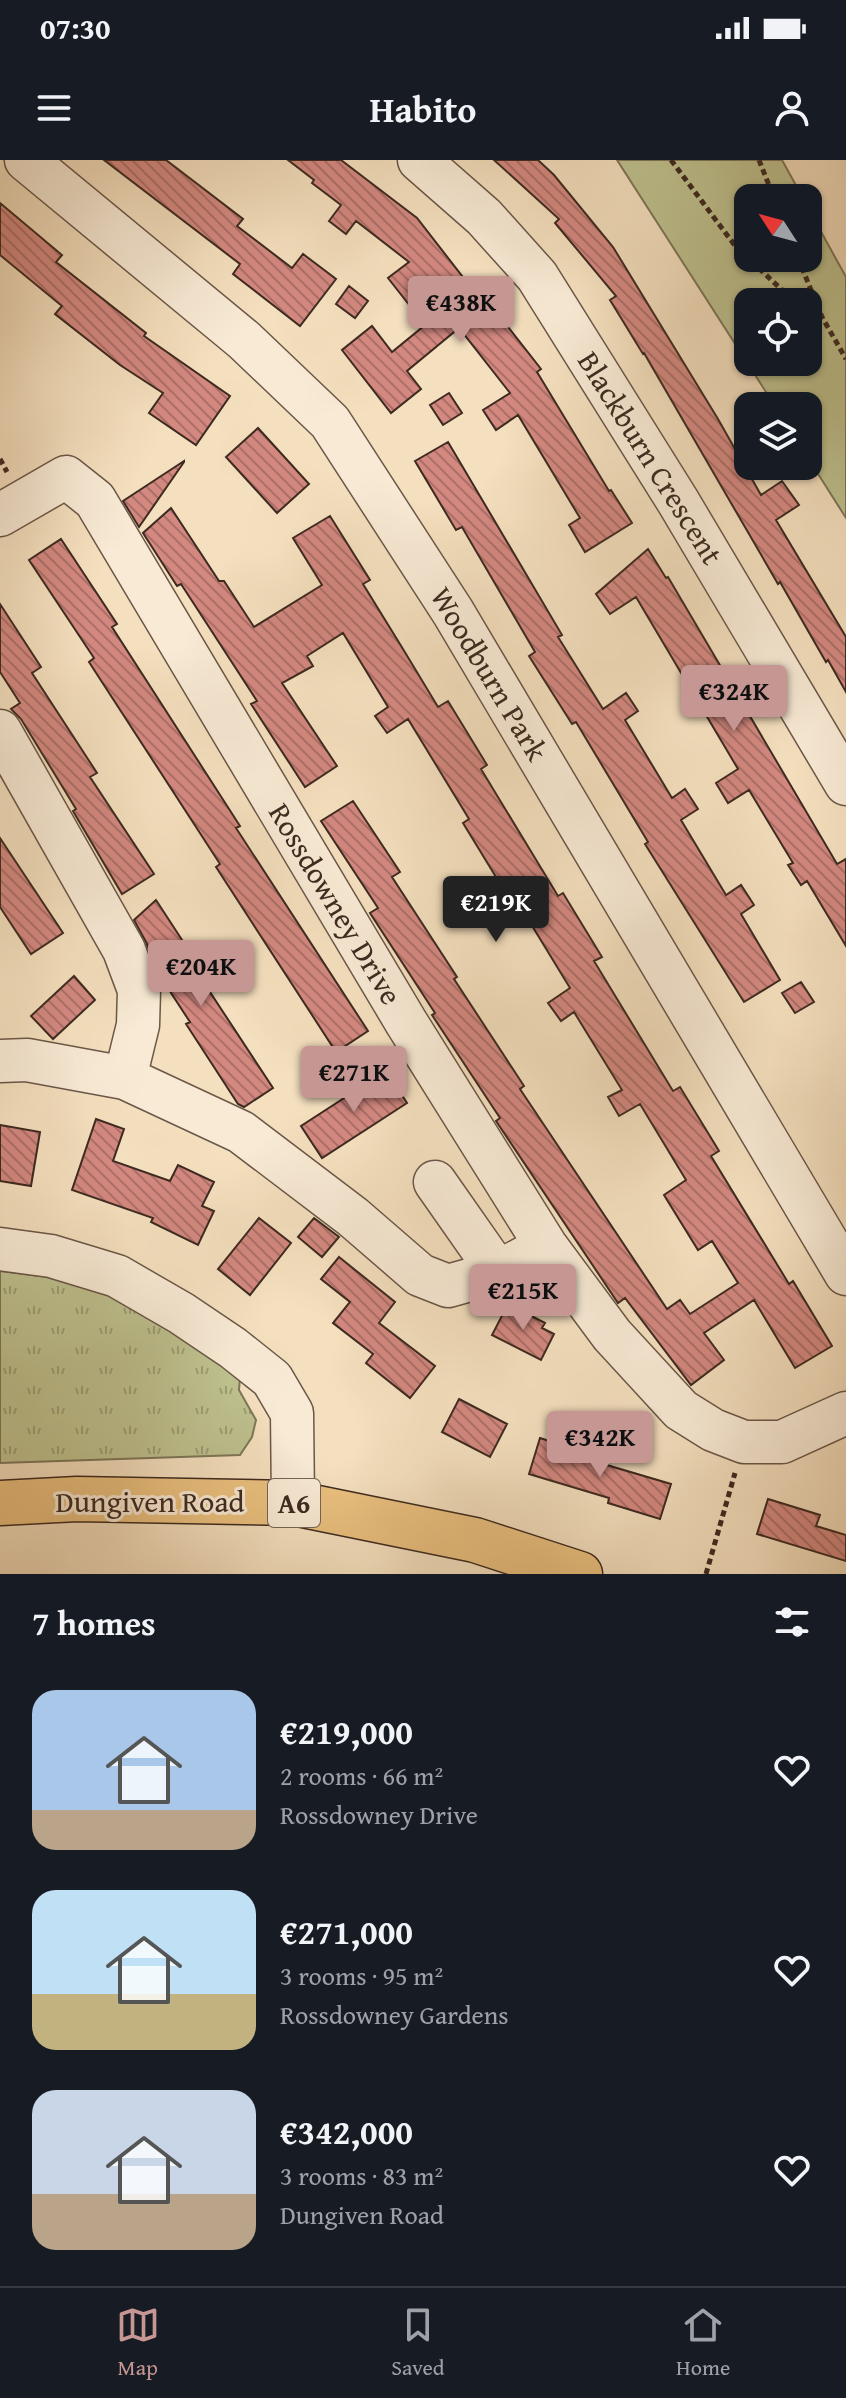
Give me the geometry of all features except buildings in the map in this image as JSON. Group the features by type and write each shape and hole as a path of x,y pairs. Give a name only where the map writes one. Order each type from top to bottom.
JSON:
{"highway":[{"name":"Dungiven Road","path":"0,1503 77,1499 293,1503 475,1540 580,1574"}],"street":[{"name":"Woodburn Park","path":"26,160 244,340 330,422 453,612 846,1274"},
{"name":"Blackburn Crescent","path":"419,160 484,217 537,276 679,503 846,784"},
{"name":"Rossdowney Drive","path":"0,515 66,477 95,500 406,1022 546,1246 612,1335 681,1410 713,1430 744,1442 782,1442 846,1413"},
{"path":"0,731 124,950 139,990 138,1025 125,1078"},
{"path":"0,1061 27,1060 125,1078 241,1132 353,1217 420,1275 448,1286 498,1272 546,1246"},
{"path":"435,1182 498,1272"},
{"path":"0,1249 51,1256 117,1276 181,1313 272,1379 292,1413 293,1503"}],"path":[{"path":"671,160 736,247 780,288"},
{"path":"759,160 768,184"},
{"path":"822,317 846,359"},
{"path":"706,1574 744,1442"}],"green space":[{"path":"617,160 782,160 795,184 734,184 734,272 822,272 822,233 846,277 846,518 822,480 822,392 766,392 756,376 822,376 822,288 734,288 734,342"},
{"path":"0,1271 49,1277 116,1297 182,1337 240,1378 239,1390 256,1420 252,1437 240,1455 0,1463"}]}
